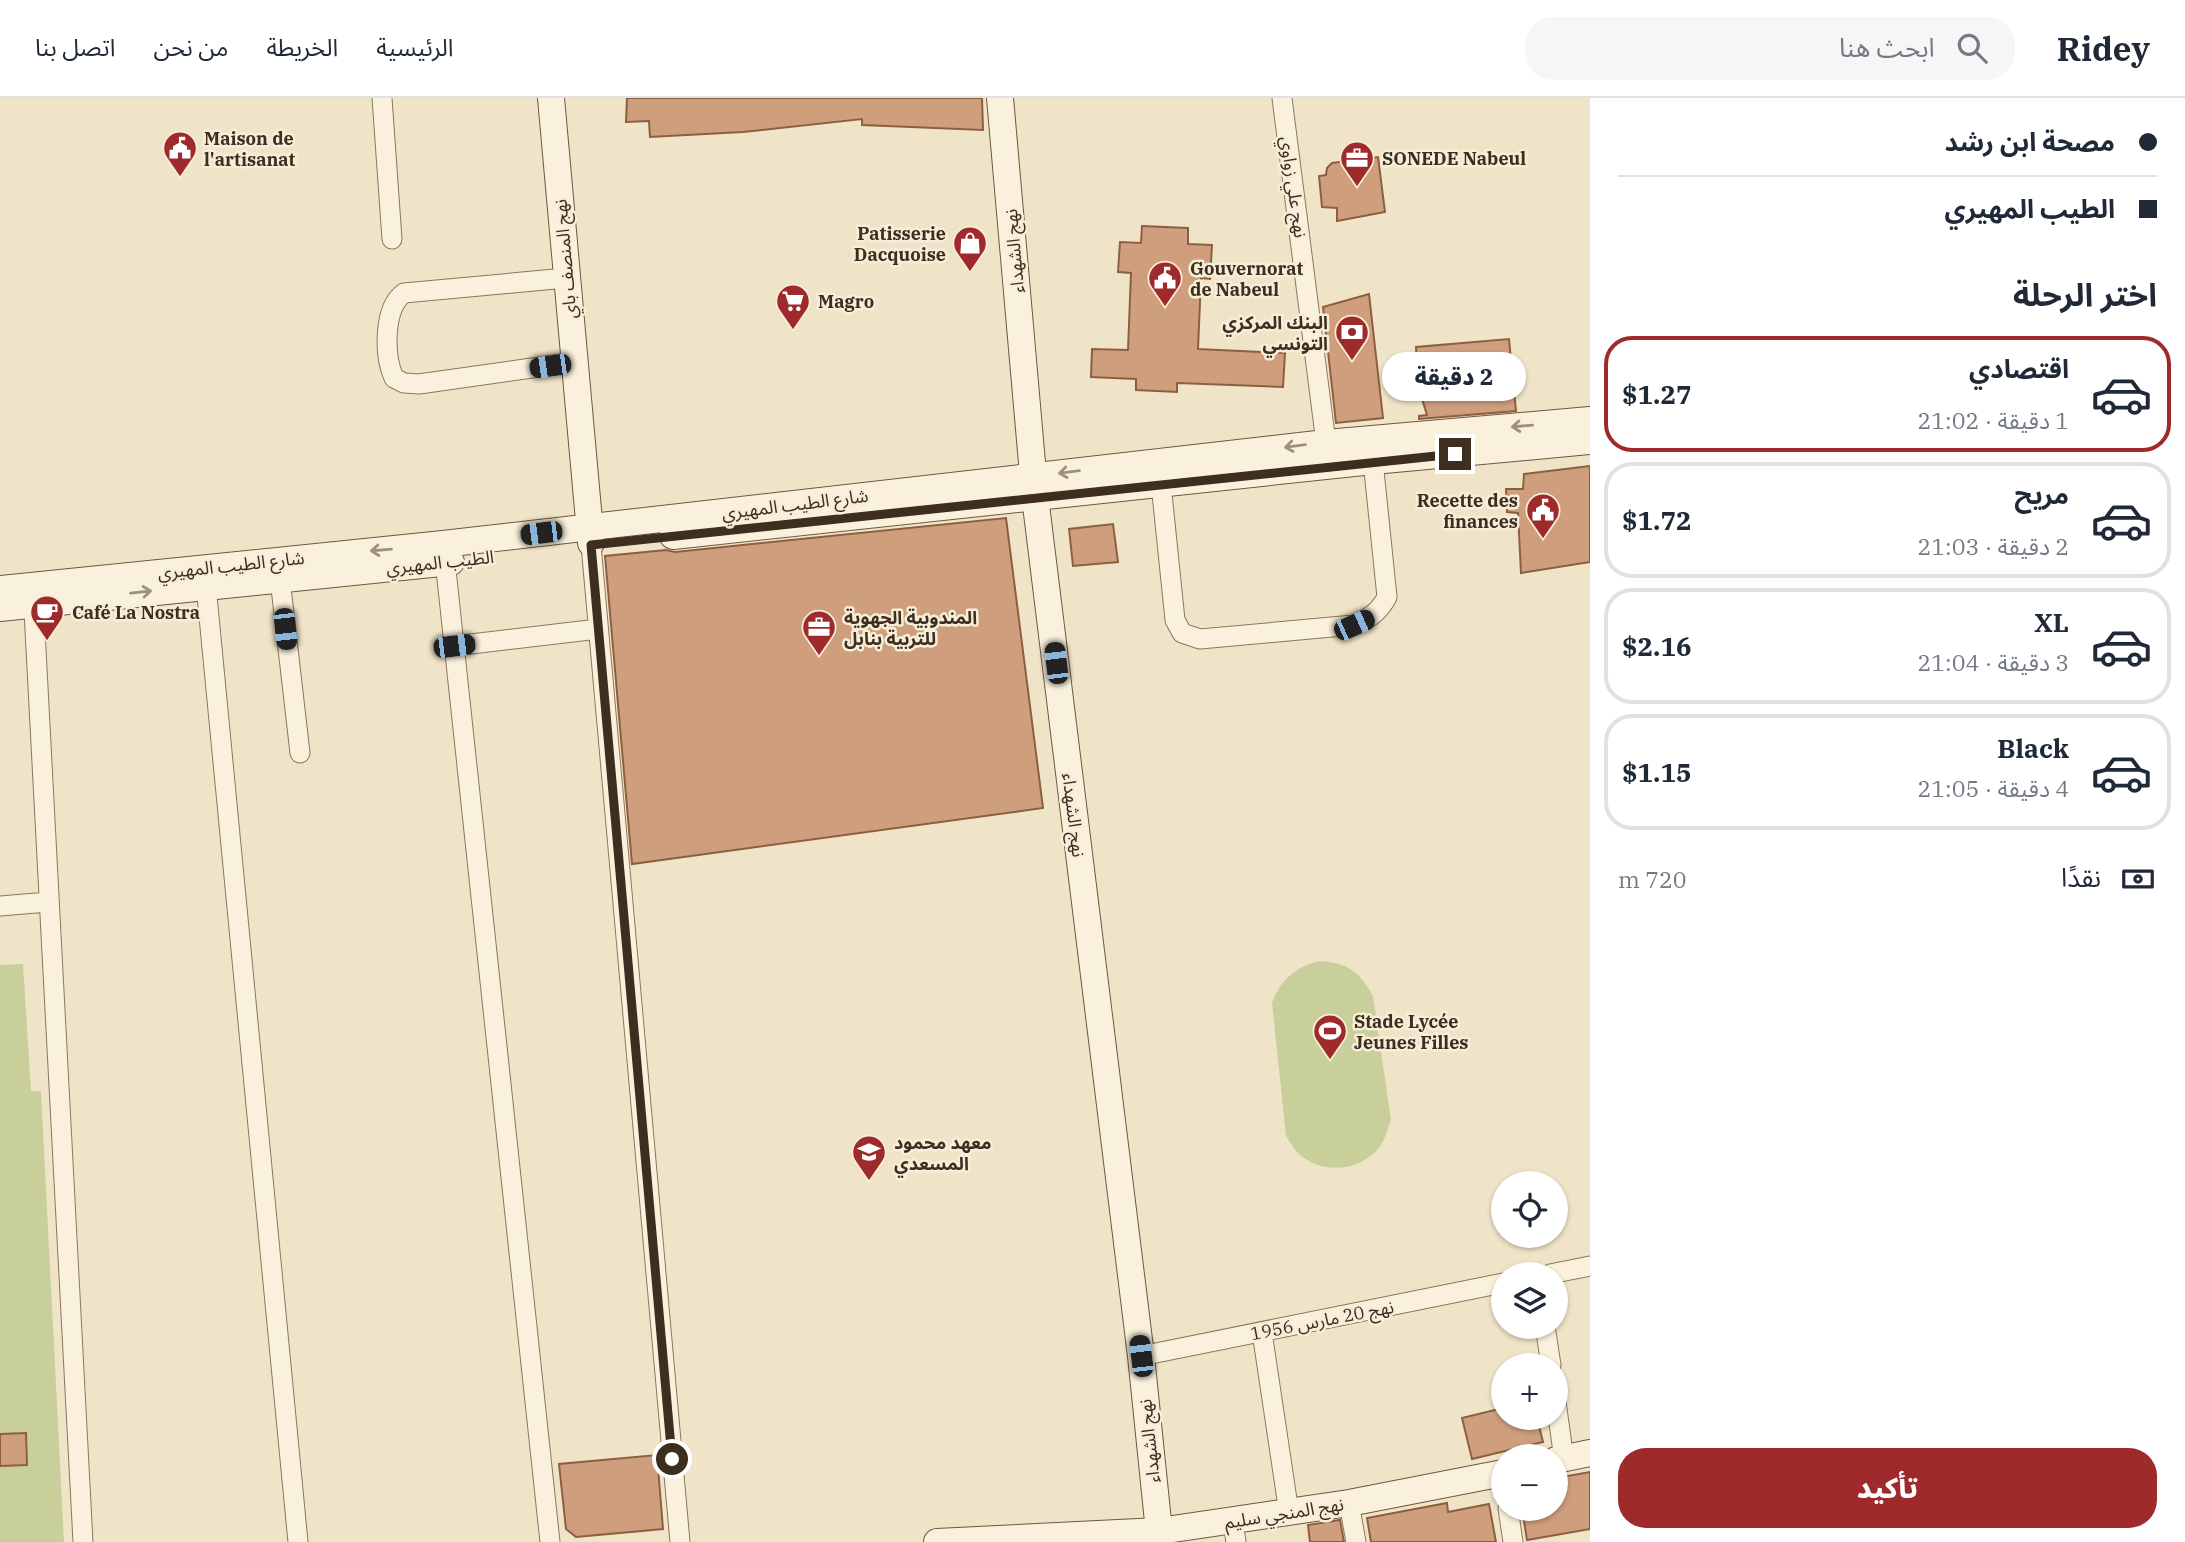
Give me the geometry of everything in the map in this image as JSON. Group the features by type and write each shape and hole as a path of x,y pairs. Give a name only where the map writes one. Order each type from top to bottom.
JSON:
{"street":[{"path":"382,98 392,239"},
{"name":"نهج المنصف باي","path":"551,98 590,536"},
{"name":"نهج الشهداء","path":"1000,98 1034,486 1141,1356 1148,1535"},
{"name":"نهج علي زواوي","path":"1282,98 1326,443"},
{"path":"566,278 404,293 391,307 388,318 388,347 394,378 404,383 419,384 574,362"},
{"name":"شارع الطيب المهيري","path":"0,589 33,595 444,554 1034,486 1326,443 1590,420"},
{"path":"1034,486 1161,484 1590,441"},
{"path":"1161,484 1175,620 1182,633 1200,639 1354,625 1371,617 1387,597 1373,461"},
{"path":"590,536 680,1542"},
{"path":"444,554 550,1542"},
{"name":"الطيب المهيري","path":"205,576 279,579 444,554"},
{"path":"205,576 298,1542"},
{"path":"279,579 300,753"},
{"path":"0,608 33,595 83,1542"},
{"path":"454,646 598,629"},
{"path":"0,906 48,902"},
{"path":"1568,1270 1590,1266"},
{"name":"نهج 20 مارس 1956","path":"1141,1356 1491,1285"},
{"path":"1262,1332 1289,1513"},
{"path":"1568,1458 1590,1453"},
{"name":"نهج المنجي سليم","path":"937,1542 1234,1532 1289,1513 1491,1478"},
{"path":"1349,1503 1356,1542"},
{"path":"1510,1521 1513,1542"}],"green space":[{"name":"Stade Lycée Jeunes Filles","path":"1318,961 1337,963 1351,970 1363,980 1373,996 1391,1120 1377,1150 1359,1163 1339,1168 1318,1165 1308,1160 1297,1152 1286,1136 1272,1003 1289,976"},
{"path":"23,964 31,1091 41,1091 64,1542 0,1542 0,965"}],"building":[{"path":"627,98 982,98 983,130 862,125 862,119 743,132 650,137 649,121 626,122"},
{"name":"SONEDE Nabeul","path":"1378,157 1385,212 1337,221 1337,208 1322,207 1319,176 1326,175 1327,168 1332,163"},
{"name":"Gouvernorat de Nabeul","path":"1142,226 1188,228 1188,244 1212,245 1210,279 1201,278 1198,349 1285,353 1283,387 1177,383 1177,392 1136,390 1136,379 1091,377 1092,349 1128,350 1131,273 1118,272 1120,242 1141,243"},
{"name":"البنك المركزي التونسي","path":"1369,294 1383,418 1336,423 1323,307"},
{"path":"1509,339 1516,411 1419,419 1419,416 1427,415 1418,386 1416,347"},
{"name":"Recette des finances","path":"1590,466 1590,562 1521,573 1518,513 1507,512 1506,489 1523,489 1524,474"},
{"name":"المندوبية الجهوية للتربية بنابل","path":"1006,518 1043,808 632,864 605,556 666,550 675,552"},
{"path":"1113,524 1118,562 1073,566 1069,529"},
{"path":"1491,1411 1491,1430 1540,1430 1543,1442 1491,1444 1491,1454 1472,1459 1462,1418"},
{"path":"26,1433 27,1465 0,1466 0,1434"},
{"path":"657,1455 663,1529 576,1537 566,1529 559,1464"},
{"path":"1590,1472 1590,1529 1527,1540 1524,1521 1568,1521 1568,1476"},
{"path":"1447,1503 1448,1512 1489,1504 1496,1542 1371,1542 1367,1518"},
{"path":"1340,1520 1344,1542 1310,1542 1308,1525"}],"place":[{"name":"Maison de l'artisanat","path":"180,178"},
{"name":"SONEDE Nabeul","path":"1357,188"},
{"name":"Patisserie Dacquoise","path":"970,273"},
{"name":"Gouvernorat de Nabeul","path":"1165,308"},
{"name":"Magro","path":"793,331"},
{"name":"البنك المركزي التونسي","path":"1352,362"},
{"name":"Recette des finances","path":"1543,540"},
{"name":"Café La Nostra","path":"47,642"},
{"name":"المندوبية الجهوية للتربية بنابل","path":"819,657"},
{"name":"Stade Lycée Jeunes Filles","path":"1330,1061"},
{"name":"معهد محمود المسعدي","path":"869,1182"}],"route":[{"path":"672,1459 591,545 1455,454"}]}
